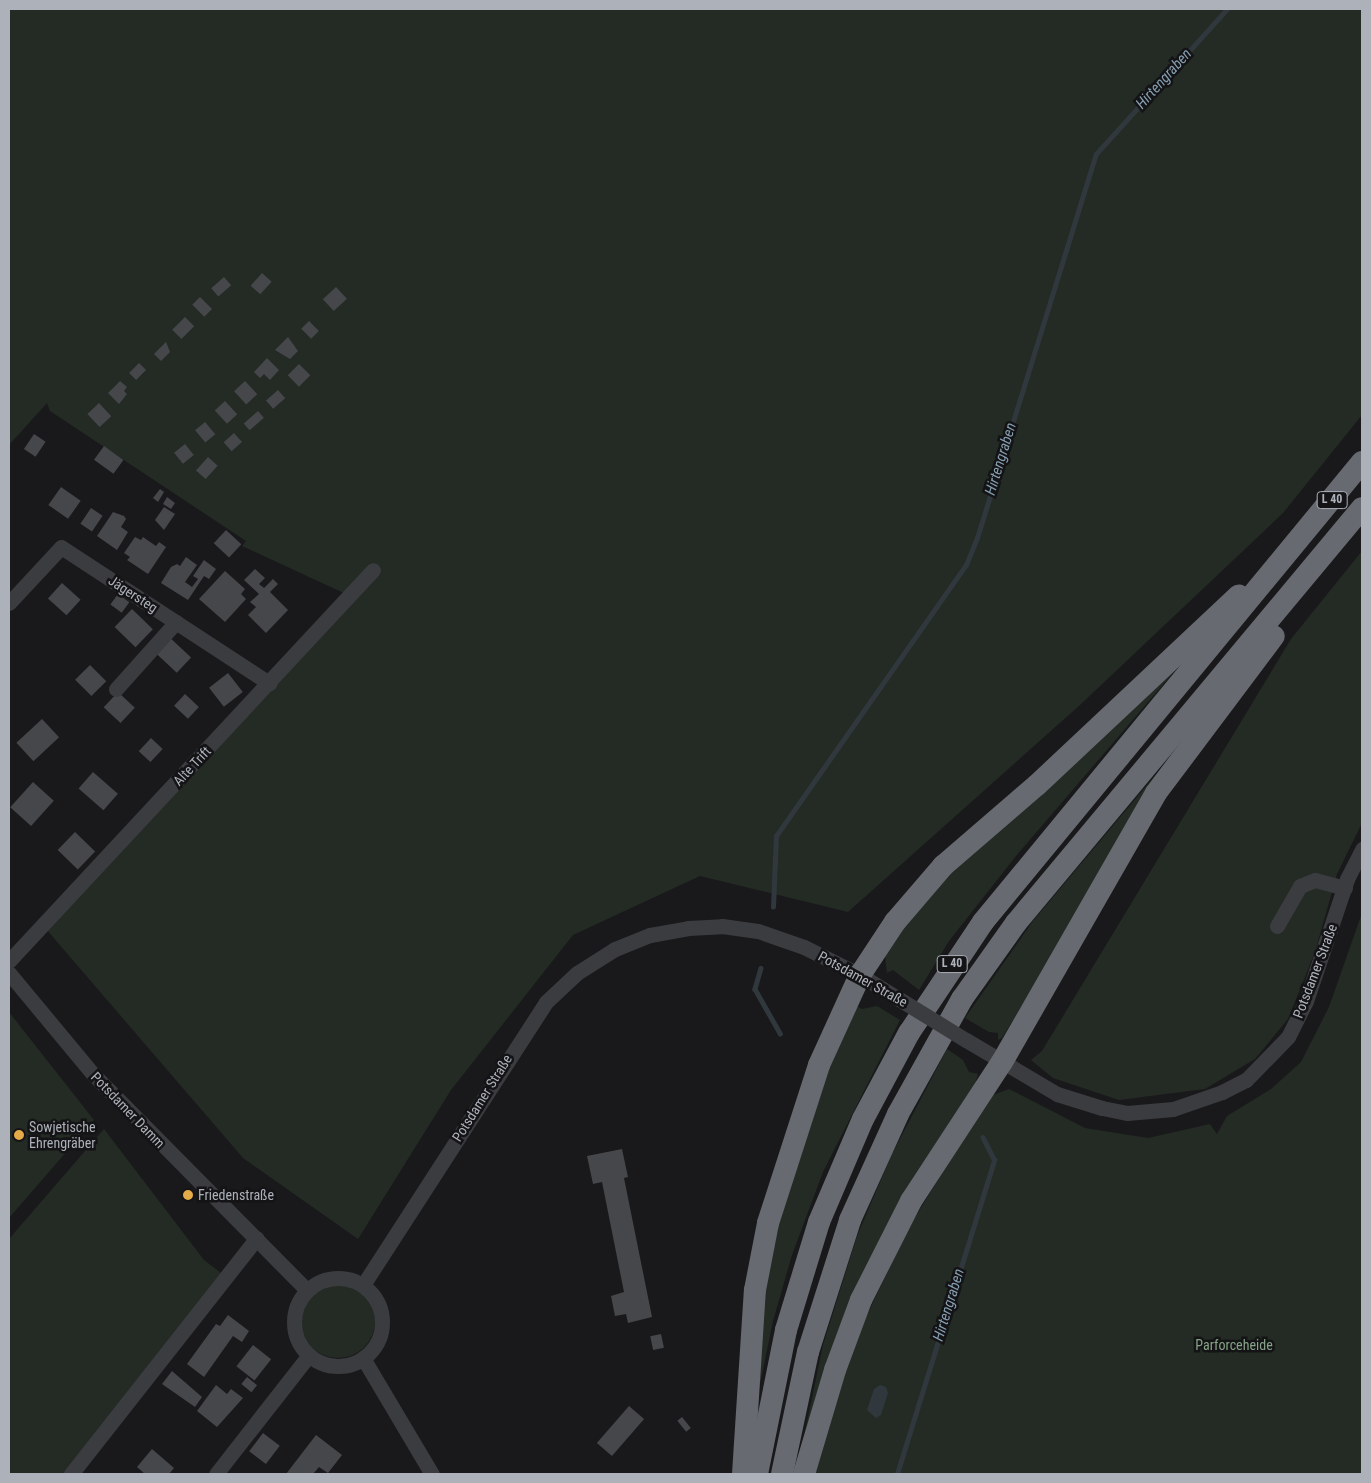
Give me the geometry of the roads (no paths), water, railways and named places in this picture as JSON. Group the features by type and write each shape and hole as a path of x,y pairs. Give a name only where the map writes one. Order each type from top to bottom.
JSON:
{"highway":[{"name":"L 40","path":"757,1474 786,1330 819,1222 863,1119 909,1033 982,922 1302,539 1362,462"},
{"name":"L 40","path":"782,1474 808,1352 850,1220 898,1114 962,999 1016,924 1164,742 1323,558 1362,508"},
{"path":"743,1474 755,1290 768,1223 820,1065 860,975 896,922 943,866 1038,785 1257,577 1302,539"},
{"path":"804,1474 835,1370 861,1300 911,1201 1002,1062 1156,793 1305,595 1323,558"}],"street":[{"name":"Jägersteg","path":"9,603 61,547 269,683"},
{"name":"Alte Trift","path":"9,961 373,570"},
{"path":"116,689 176,622"},
{"name":"Potsdamer Straße","path":"363,1285 525,1031 546,1002 598,958 650,934 688,928 722,926 758,931 795,944 860,975 1057,1094 1127,1113 1196,1104 1246,1080 1268,1060 1292,1030 1306,1001 1345,888 1362,849"},
{"path":"1277,926 1300,886 1315,880 1345,888"},
{"name":"Potsdamer Damm","path":"9,973 92,1073 307,1290"},
{"path":"71,1474 257,1238"},
{"path":"334,1278 352,1280 363,1285 380,1307 382,1321 374,1348 363,1358 336,1366 309,1355 295,1331 298,1302 307,1290 316,1283 334,1278"},
{"path":"216,1474 309,1355"},
{"path":"363,1358 432,1474"}],"waterway":[{"name":"Hirtengraben","path":"773,907 776,836 966,565 977,538 1096,154 1227,9"},
{"name":"Hirtengraben","path":"761,968 755,989 780,1033"},
{"name":"Hirtengraben","path":"897,1474 994,1160 983,1138"}],"place":[{"name":"Sowjetische Ehrengräber","path":"19,1135"},
{"name":"Friedenstraße","path":"188,1195"}],"park label":[{"name":"Parforceheide","path":"1234,1345"}]}
